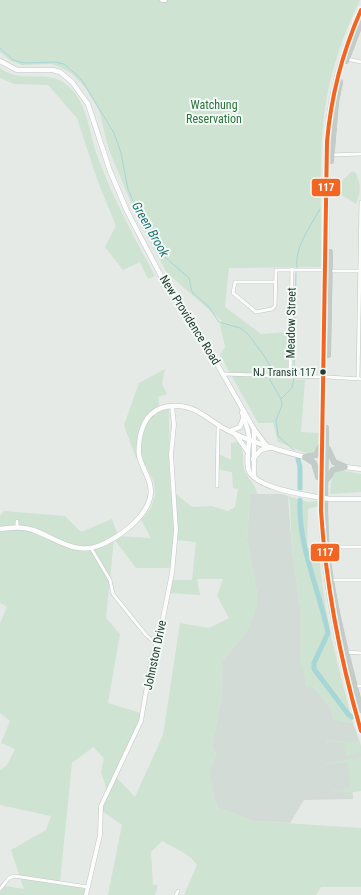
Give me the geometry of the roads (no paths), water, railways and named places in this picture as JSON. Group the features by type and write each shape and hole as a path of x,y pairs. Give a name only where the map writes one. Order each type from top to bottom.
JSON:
{"highway":[{"path":"328,271 327,155 332,101 343,58 361,10"},
{"path":"358,711 340,654 322,546 331,155 336,102 347,59 360,29 361,22"},
{"path":"302,456 316,455 324,443"},
{"path":"324,443 333,460 345,466"},
{"path":"302,456 314,463 323,485 327,547 331,580 354,686 358,721 361,731"},
{"path":"323,485 330,472 345,466"}],"main road":[{"name":"New Providence Road","path":"0,61 17,70 53,70 60,72 69,79 82,94 92,113 110,171 127,211 175,299 224,374 242,410 254,429 248,454 249,469 254,476"},
{"path":"0,529 17,527 34,530 59,543 71,547 91,548 103,544 116,536 137,519 148,505 150,499 150,486 139,453 141,434 145,420 151,413 162,408 172,406 194,409 235,434 291,454 302,456"},
{"name":"New Providence Road","path":"242,410 251,440 255,472 254,476"},
{"path":"229,431 240,427 243,417"},
{"path":"254,429 268,446"},
{"path":"235,434 244,444 248,454"},
{"path":"253,459 261,450 268,446"},
{"path":"345,466 361,469"},
{"path":"254,476 266,484 304,495 330,499 361,499"},
{"path":"354,500 361,495"}],"street":[{"path":"347,59 361,62"},
{"path":"331,155 361,154"},
{"path":"224,374 359,379 361,202"},
{"name":"Meadow Street","path":"292,269 293,376"},
{"path":"275,282 235,282 233,283 233,293 256,312 272,309 275,306 275,282 274,276 276,270 360,271"},
{"name":"Johnston Drive","path":"86,895 100,835 101,806 140,721 172,573 176,522 171,454 174,425 172,406"},
{"path":"217,486 219,425"},
{"path":"17,521 17,527"},
{"path":"327,547 361,547"},
{"path":"91,548 110,580 113,594 146,635 156,644"},
{"path":"331,580 361,580"},
{"path":"346,652 361,653"},
{"path":"354,686 361,686"},
{"path":"0,889 10,878 14,876 88,887"}],"waterway":[{"name":"Green Brook","path":"0,48 13,60 24,63 55,62 64,64 81,79 114,133 121,153 128,189 133,201 155,234 166,258 189,278 192,292 209,307 219,322 240,328 248,334 265,357 270,366 270,380 281,399 282,405 276,420 278,436 294,450"},
{"path":"297,268 298,253 301,245 308,229 320,209"},
{"path":"294,375 296,273"},
{"path":"281,399 292,388 294,378"},
{"name":"Green Brook","path":"298,459 300,467 300,488"},
{"name":"Green Brook","path":"300,500 302,534 328,633 314,663 314,669 348,714 352,717"}],"place":[{"name":"NJ Transit 117","path":"323,372"}],"park label":[{"name":"Watchung Reservation","path":"214,112"}]}
